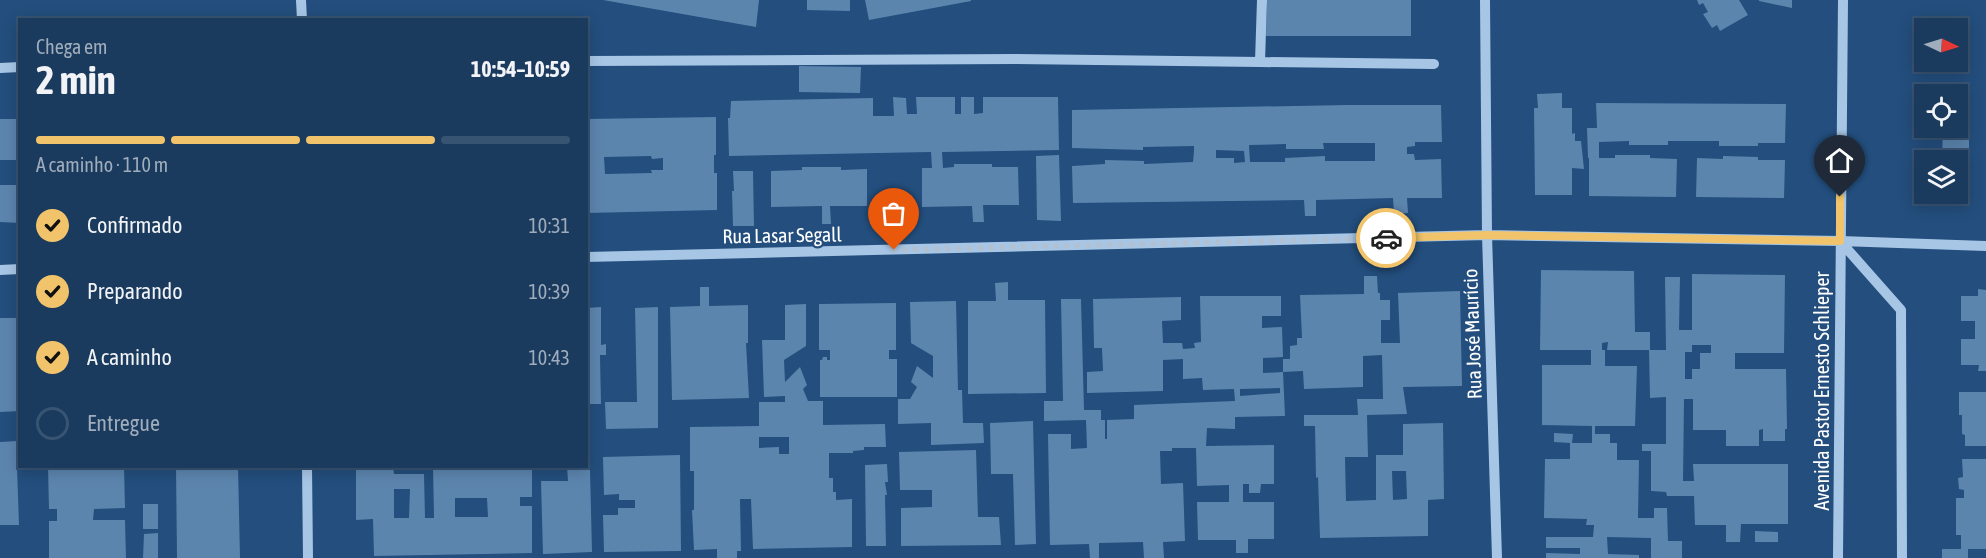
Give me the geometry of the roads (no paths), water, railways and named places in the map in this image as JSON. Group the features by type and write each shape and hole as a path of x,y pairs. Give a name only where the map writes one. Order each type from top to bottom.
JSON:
{"street":[{"path":"302,0 302,18"},
{"path":"1260,62 1262,0"},
{"name":"Rua José Maurício","path":"1485,0 1487,235 1497,558"},
{"path":"1840,241 1843,0"},
{"path":"588,62 1015,59 1434,64"},
{"path":"0,68 18,67"},
{"name":"Rua Lasar Segall","path":"588,257 1487,235 1986,246"},
{"name":"Avenida Pastor Ernesto Schlieper","path":"1838,558 1840,241"},
{"name":"Avenida Pastor Ernesto Schlieper","path":"1840,241 1901,310 1902,558"},
{"path":"0,270 18,269"},
{"path":"307,468 308,558"}]}
